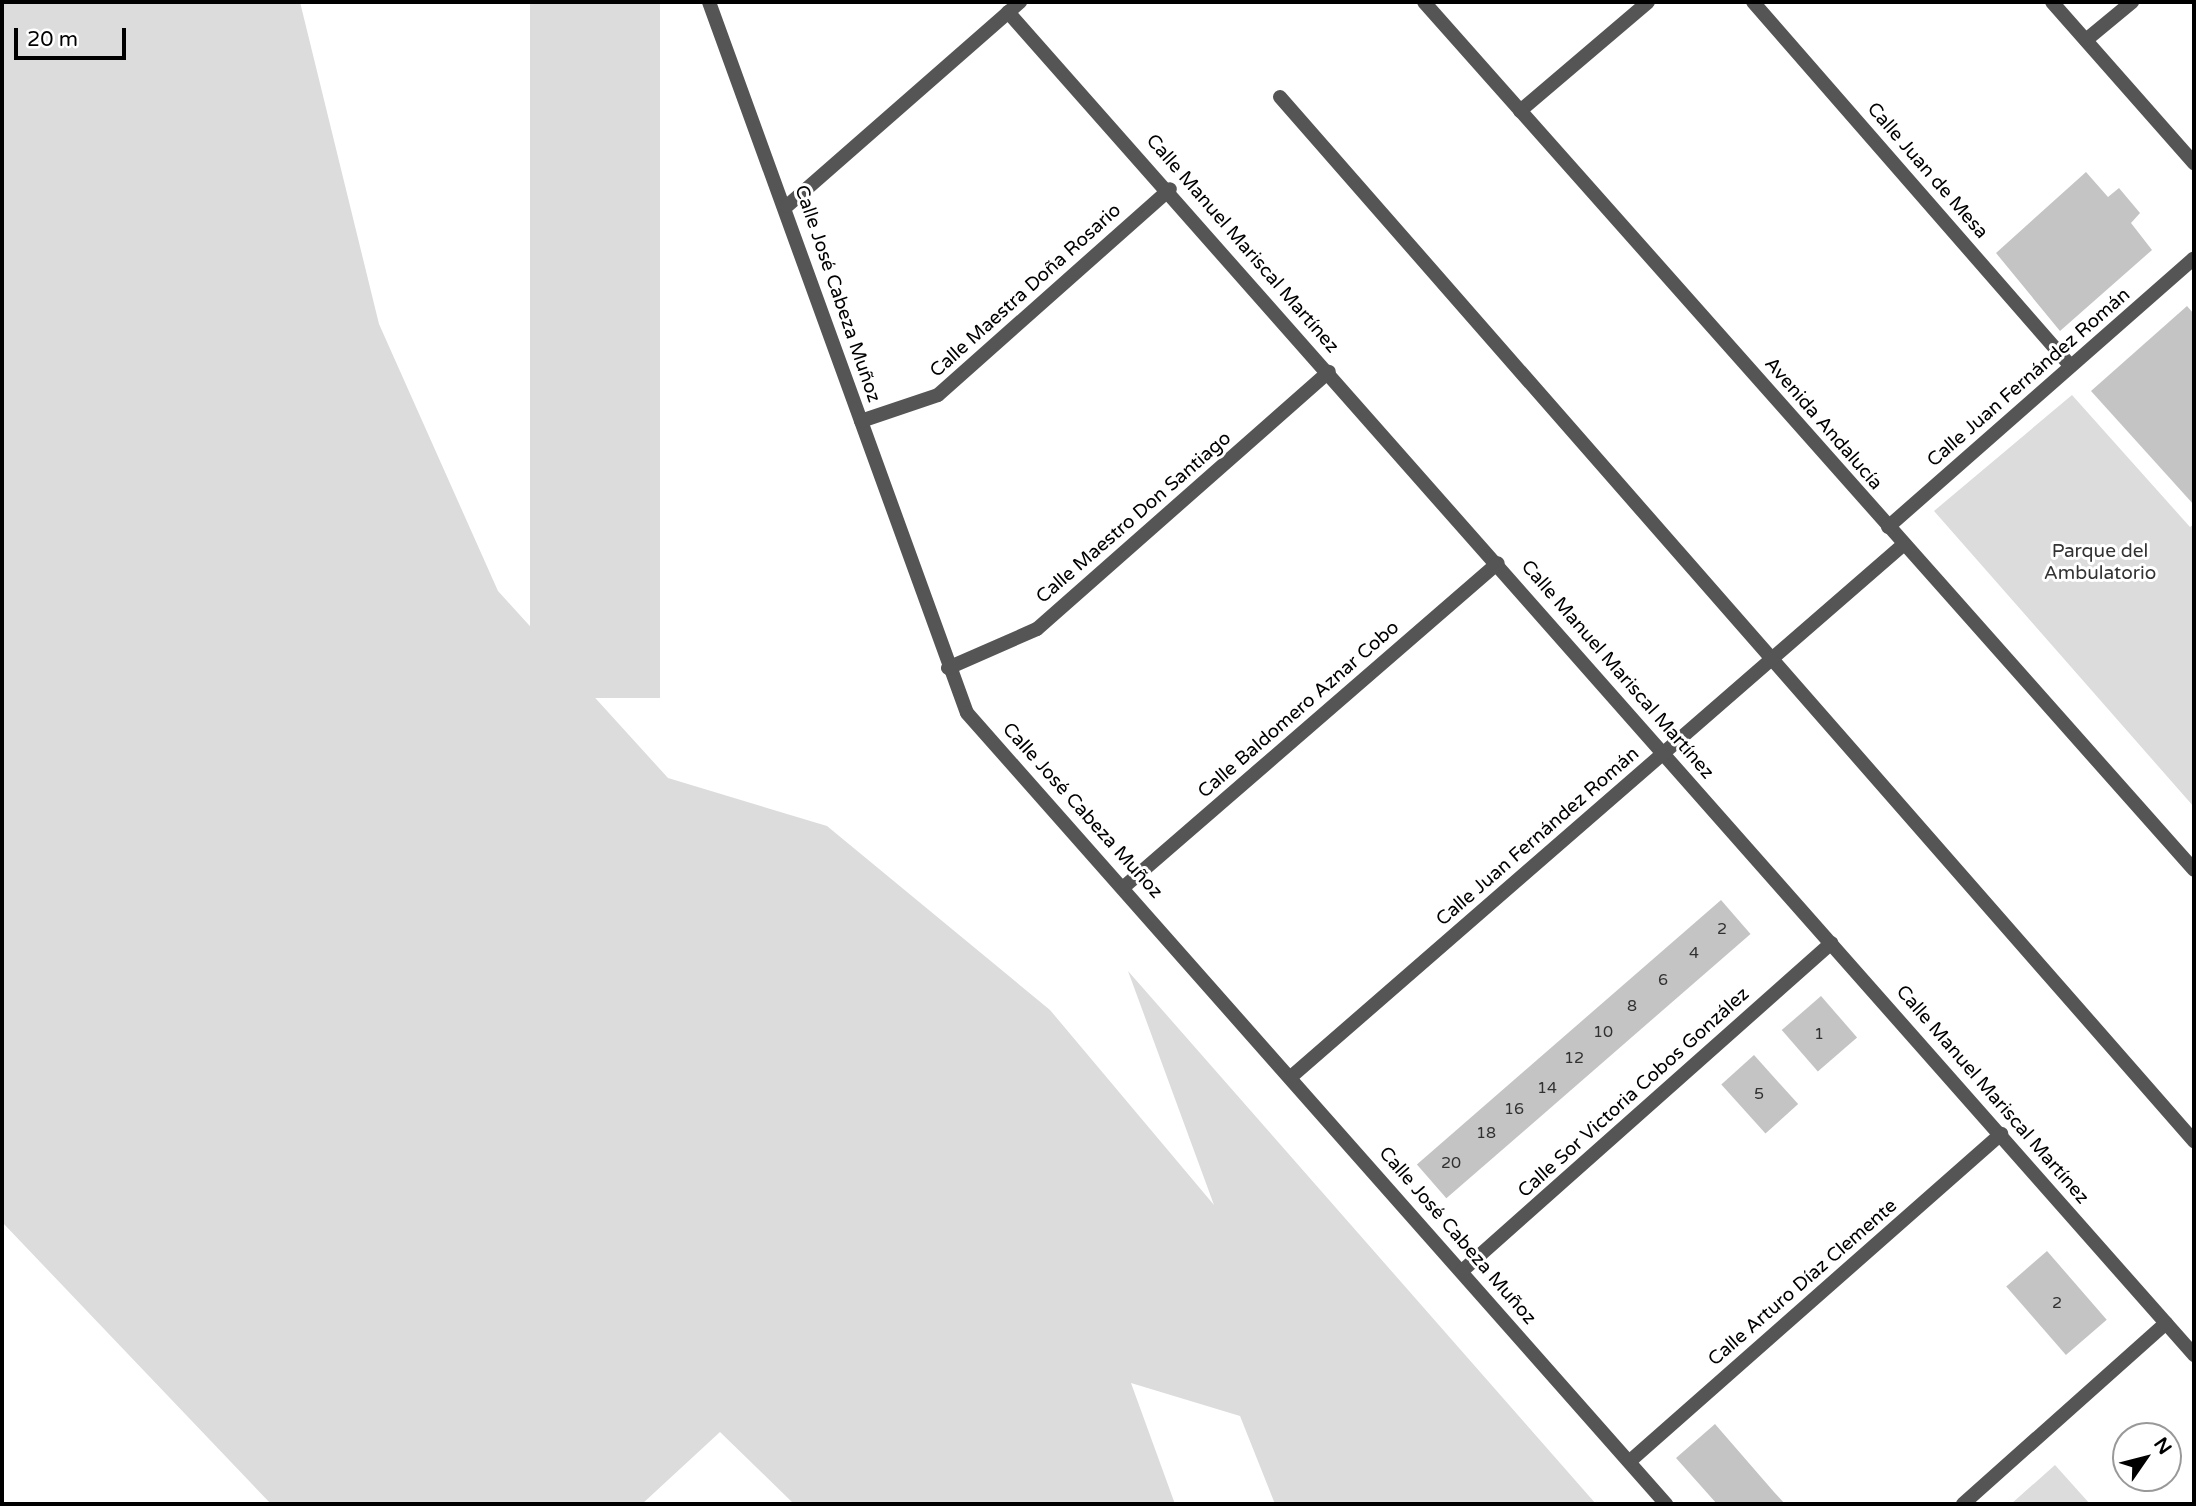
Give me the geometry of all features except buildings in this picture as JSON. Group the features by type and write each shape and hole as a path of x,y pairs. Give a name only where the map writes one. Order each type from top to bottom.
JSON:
{"street":[{"name":"Calle José Cabeza Muñoz","path":"709,2 787,206 948,668 967,713 1125,886 1666,1504"},
{"path":"787,206 1020,2"},
{"name":"Avenida Andalucía","path":"1424,2 2194,870"},
{"path":"1520,111 1647,2"},
{"name":"Calle Juan de Mesa","path":"1753,2 2071,366"},
{"path":"2052,2 2194,163"},
{"path":"2085,40 2132,2"},
{"name":"Calle Manuel Mariscal Martínez","path":"1009,12 1170,189 2194,1355"},
{"path":"1280,97 2194,1141"},
{"name":"Calle Maestra Doña Rosario","path":"861,421 937,395 1170,189"},
{"name":"Calle Juan Fernández Román","path":"1888,527 2194,258"},
{"name":"Calle Maestro Don Santiago","path":"948,668 1037,629 1329,372"},
{"name":"Calle Juan Fernández Román","path":"1292,1076 1904,544"},
{"name":"Calle Baldomero Aznar Cobo","path":"1125,886 1498,563"},
{"name":"Calle Sor Victoria Cobos González","path":"1462,1271 1832,943"},
{"name":"Calle Arturo Díaz Clemente","path":"1630,1461 2001,1134"},
{"path":"1963,1504 2166,1323"}],"green space":[{"path":"2,2 300,2 379,324 498,591 668,778 827,826 1050,1010 1214,1205 1128,971 1596,1504 1275,1504 1240,1416 1131,1383 1175,1504 794,1504 720,1432 642,1504 271,1504 2,1222"},
{"path":"530,2 660,2 660,698 530,698"},
{"name":"Parque del Ambulatorio","path":"2072,395 2190,527 2194,524 2194,807 1934,511"},
{"path":"2055,1465 2090,1504 2011,1504"}]}
